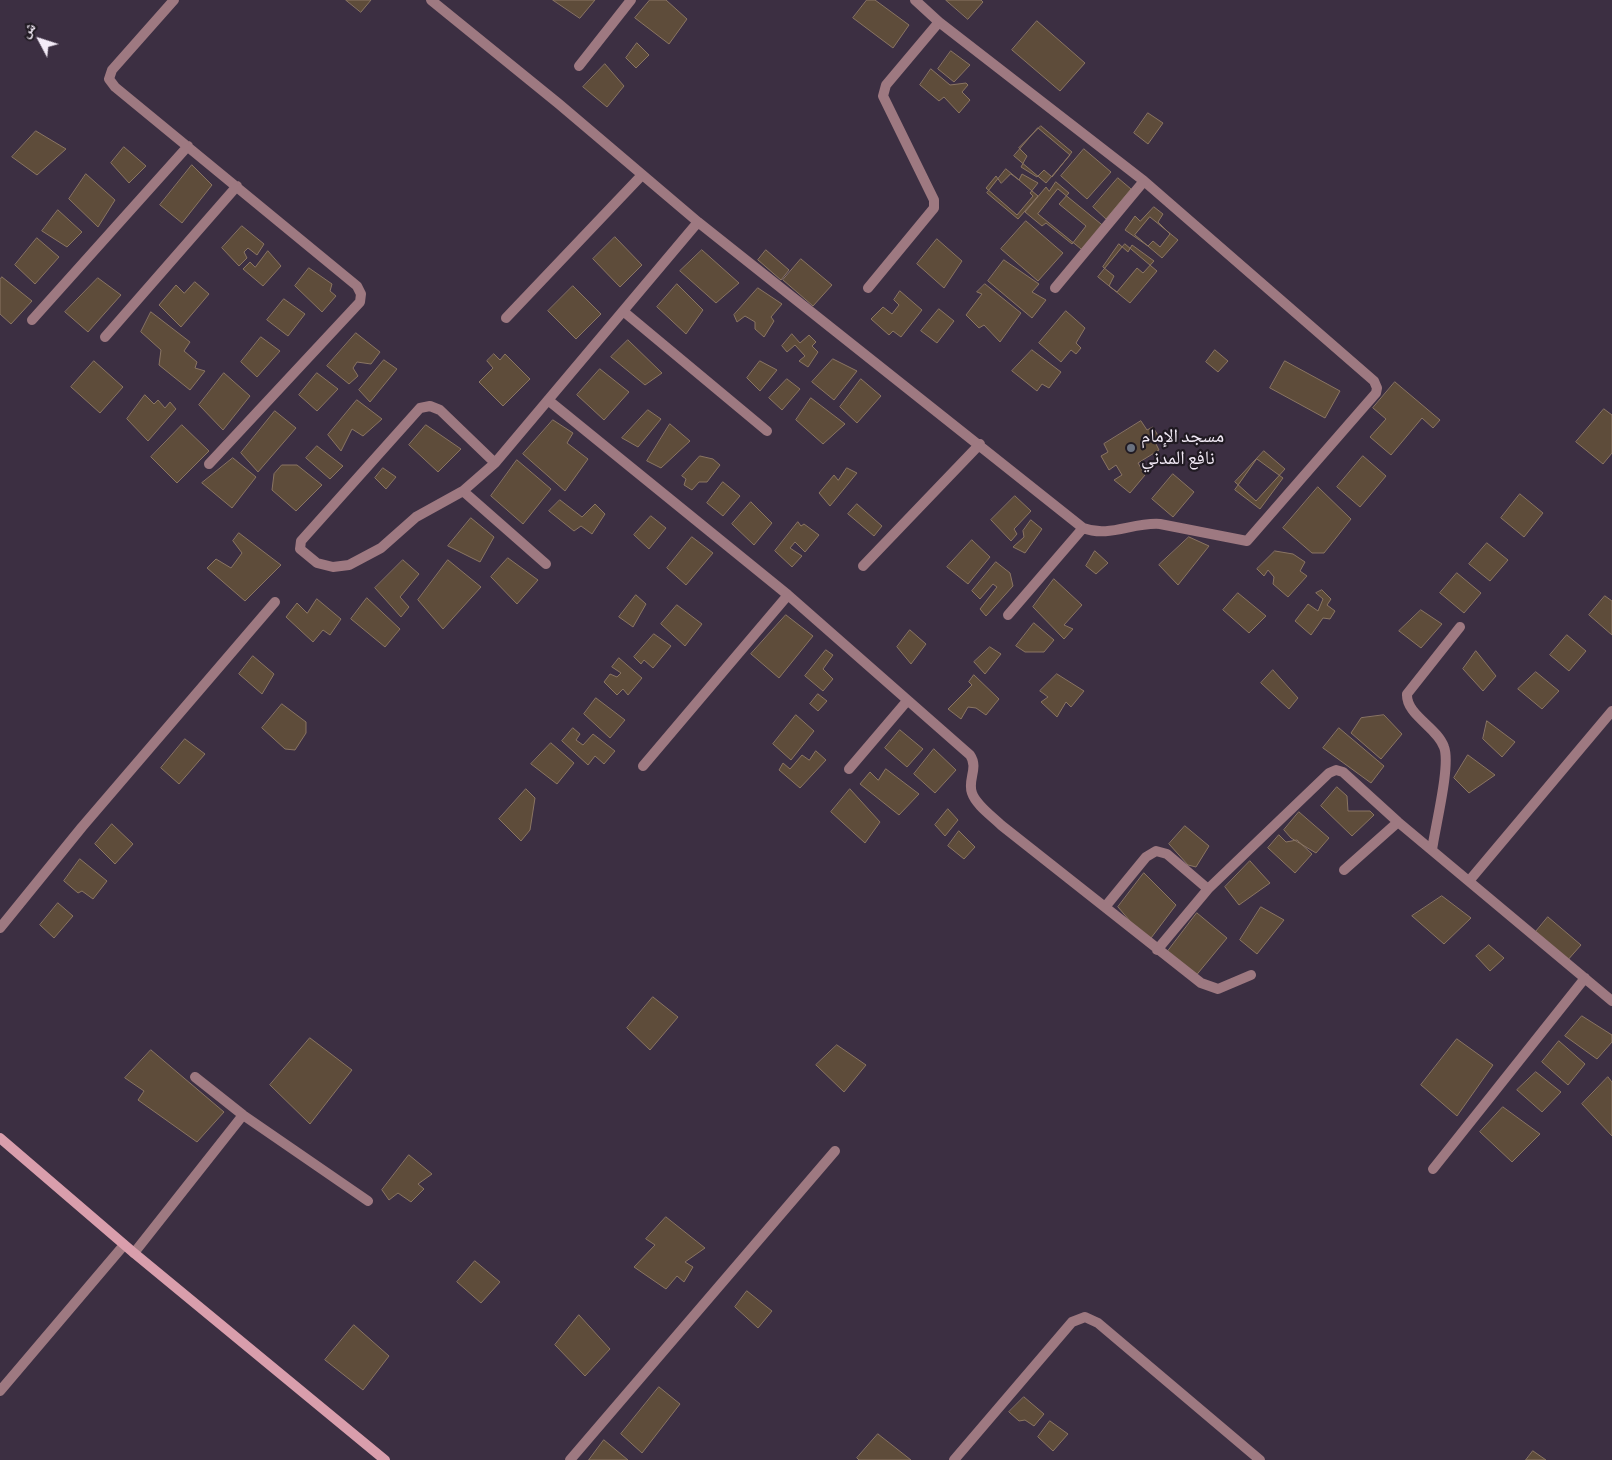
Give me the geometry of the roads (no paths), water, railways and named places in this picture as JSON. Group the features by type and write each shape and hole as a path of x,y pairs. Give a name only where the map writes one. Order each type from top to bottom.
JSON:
{"main road":[{"path":"0,1138 134,1254 385,1460"}],"street":[{"path":"174,0 112,70 109,79 115,87 356,286 361,294 360,302 209,464"},
{"path":"431,0 559,104 698,222 980,444 1083,528 1096,533 1150,523 1247,541 1376,393 1377,388 1374,381 1144,181 939,22 915,0"},
{"path":"578,66 631,0"},
{"path":"868,288 934,208 934,200 883,96 883,90 939,22"},
{"path":"32,320 188,146"},
{"path":"506,318 642,175"},
{"path":"1056,288 1144,181"},
{"path":"105,337 236,186"},
{"path":"495,463 440,410 430,406 420,408 299,545 317,563 333,567 349,565 382,548 416,517 464,491 495,463 698,222"},
{"path":"623,311 767,431"},
{"path":"548,400 788,595 970,755 975,768 971,790 974,798 1001,825 1157,950 1208,987 1218,989 1251,975"},
{"path":"863,566 980,444"},
{"path":"464,491 546,564"},
{"path":"1008,615 1083,528"},
{"path":"643,766 788,595"},
{"path":"0,928 82,827 275,602"},
{"path":"1432,850 1445,768 1444,747 1432,728 1410,706 1408,694 1460,627"},
{"path":"849,769 907,701"},
{"path":"1469,881 1612,711"},
{"path":"1157,950 1208,889 1333,770 1343,772 1398,822 1612,1000"},
{"path":"1344,870 1398,822"},
{"path":"1105,908 1146,858 1156,851 1167,854 1208,889"},
{"path":"1432,1169 1585,978"},
{"path":"195,1077 243,1115 368,1201"},
{"path":"134,1254 243,1115"},
{"path":"570,1460 835,1150"},
{"path":"0,1391 124,1245"},
{"path":"954,1460 1072,1322 1085,1317 1098,1323 1260,1460"}],"place":[{"name":"مسجد الإمام نافع المدني","path":"1131,448"}]}
